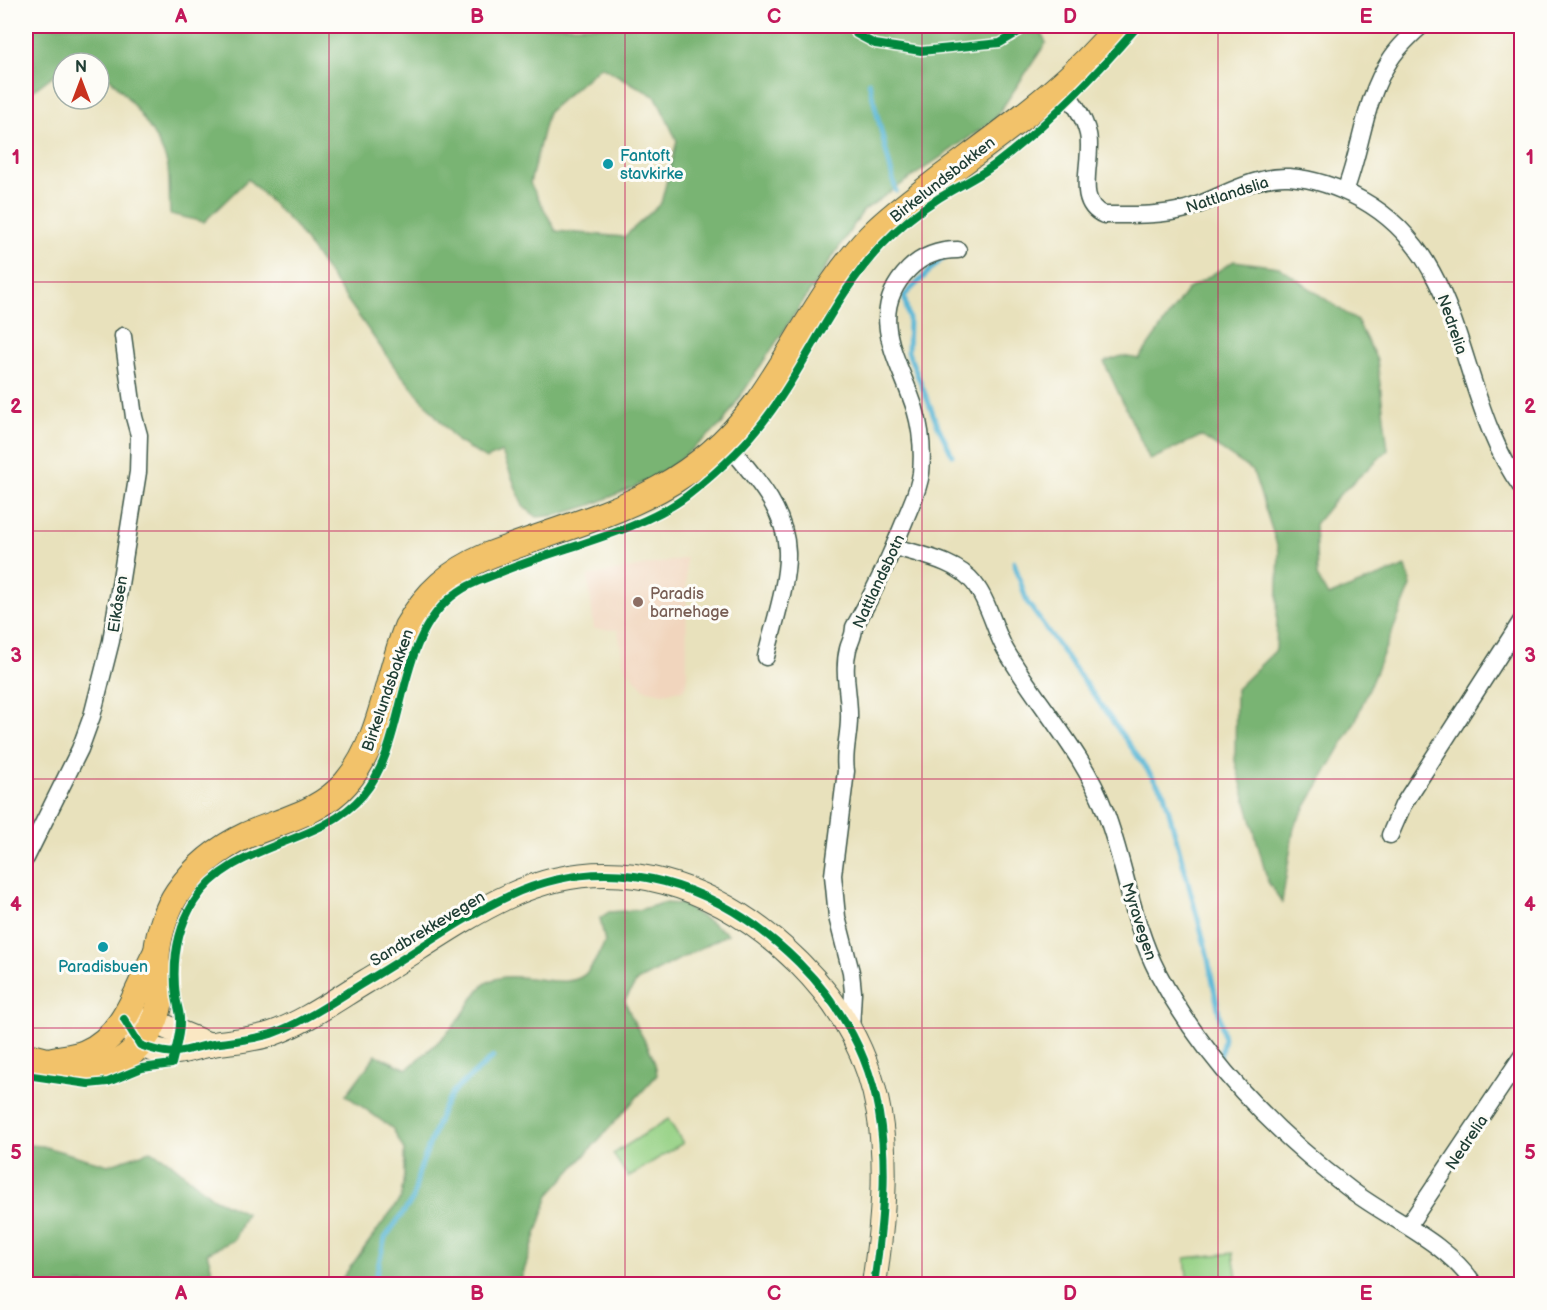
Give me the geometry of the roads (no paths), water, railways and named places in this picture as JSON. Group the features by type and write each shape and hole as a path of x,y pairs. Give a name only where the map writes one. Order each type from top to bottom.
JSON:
{"main road":[{"name":"Birkelundsbakken","path":"156,953 170,907 198,867 221,849 320,805 353,774 373,734 407,627 437,585 467,565 487,556 632,505 681,477 725,441 756,403 827,293 870,237 899,211 1061,85 1097,51 1118,26"},
{"path":"51,1060 84,1053 111,1036 124,1019 156,953"},
{"path":"26,1056 51,1060 74,1070 92,1070 110,1066 140,1045 154,1022 160,998 156,953"}],"street":[{"path":"1345,190 1355,165 1369,106 1379,78 1391,58 1421,26"},
{"name":"Nattlandslia","path":"1061,85 1081,116 1088,133 1088,198 1096,212 1104,215 1168,213 1216,198 1261,180 1288,177 1345,190"},
{"name":"Nedrelia","path":"1345,190 1388,217 1405,231 1418,248 1445,297 1491,434 1521,488"},
{"name":"Nattlandsbotn","path":"851,1029 851,972 837,917 833,875 844,790 844,759 849,720 845,690 848,649 854,639 854,627 895,547 918,489 922,452 916,412 890,347 888,310 890,298 901,277 913,265 930,254 958,250"},
{"name":"Eikåsen","path":"26,858 80,749 92,716 111,641 138,472 139,435 134,417 123,336"},
{"path":"725,441 754,474 782,522 785,534 787,565 766,657"},
{"name":"Myravegen","path":"895,547 945,563 974,582 1006,650 1094,785 1118,847 1149,955 1208,1051 1265,1114 1315,1160 1352,1191 1441,1250 1473,1284"},
{"path":"1390,836 1403,805 1521,620"},
{"name":"Sandbrekkevegen","path":"140,1045 174,1054 269,1035 309,1017 508,896 554,881 604,874 629,875 679,885 707,896 741,916 771,938 803,968 851,1029 875,1090 882,1134 885,1205 874,1284"},
{"path":"124,1019 154,1022 210,1045"},
{"path":"124,1019 140,1045"},
{"name":"Nedrelia","path":"1408,1226 1521,1056"}],"waterway":[{"path":"869,82 896,191"},
{"path":"944,257 904,296 909,319 908,352 952,455"},
{"path":"1014,562 1027,602 1164,793 1206,949 1224,1038 1220,1058"},
{"path":"374,1284 385,1238 413,1199 419,1172 442,1111 453,1092 493,1057"}],"place":[{"name":"Fantoft stavkirke","path":"608,164"},
{"name":"Paradis barnehage","path":"638,602"},
{"name":"Paradisbuen","path":"103,947"}]}
